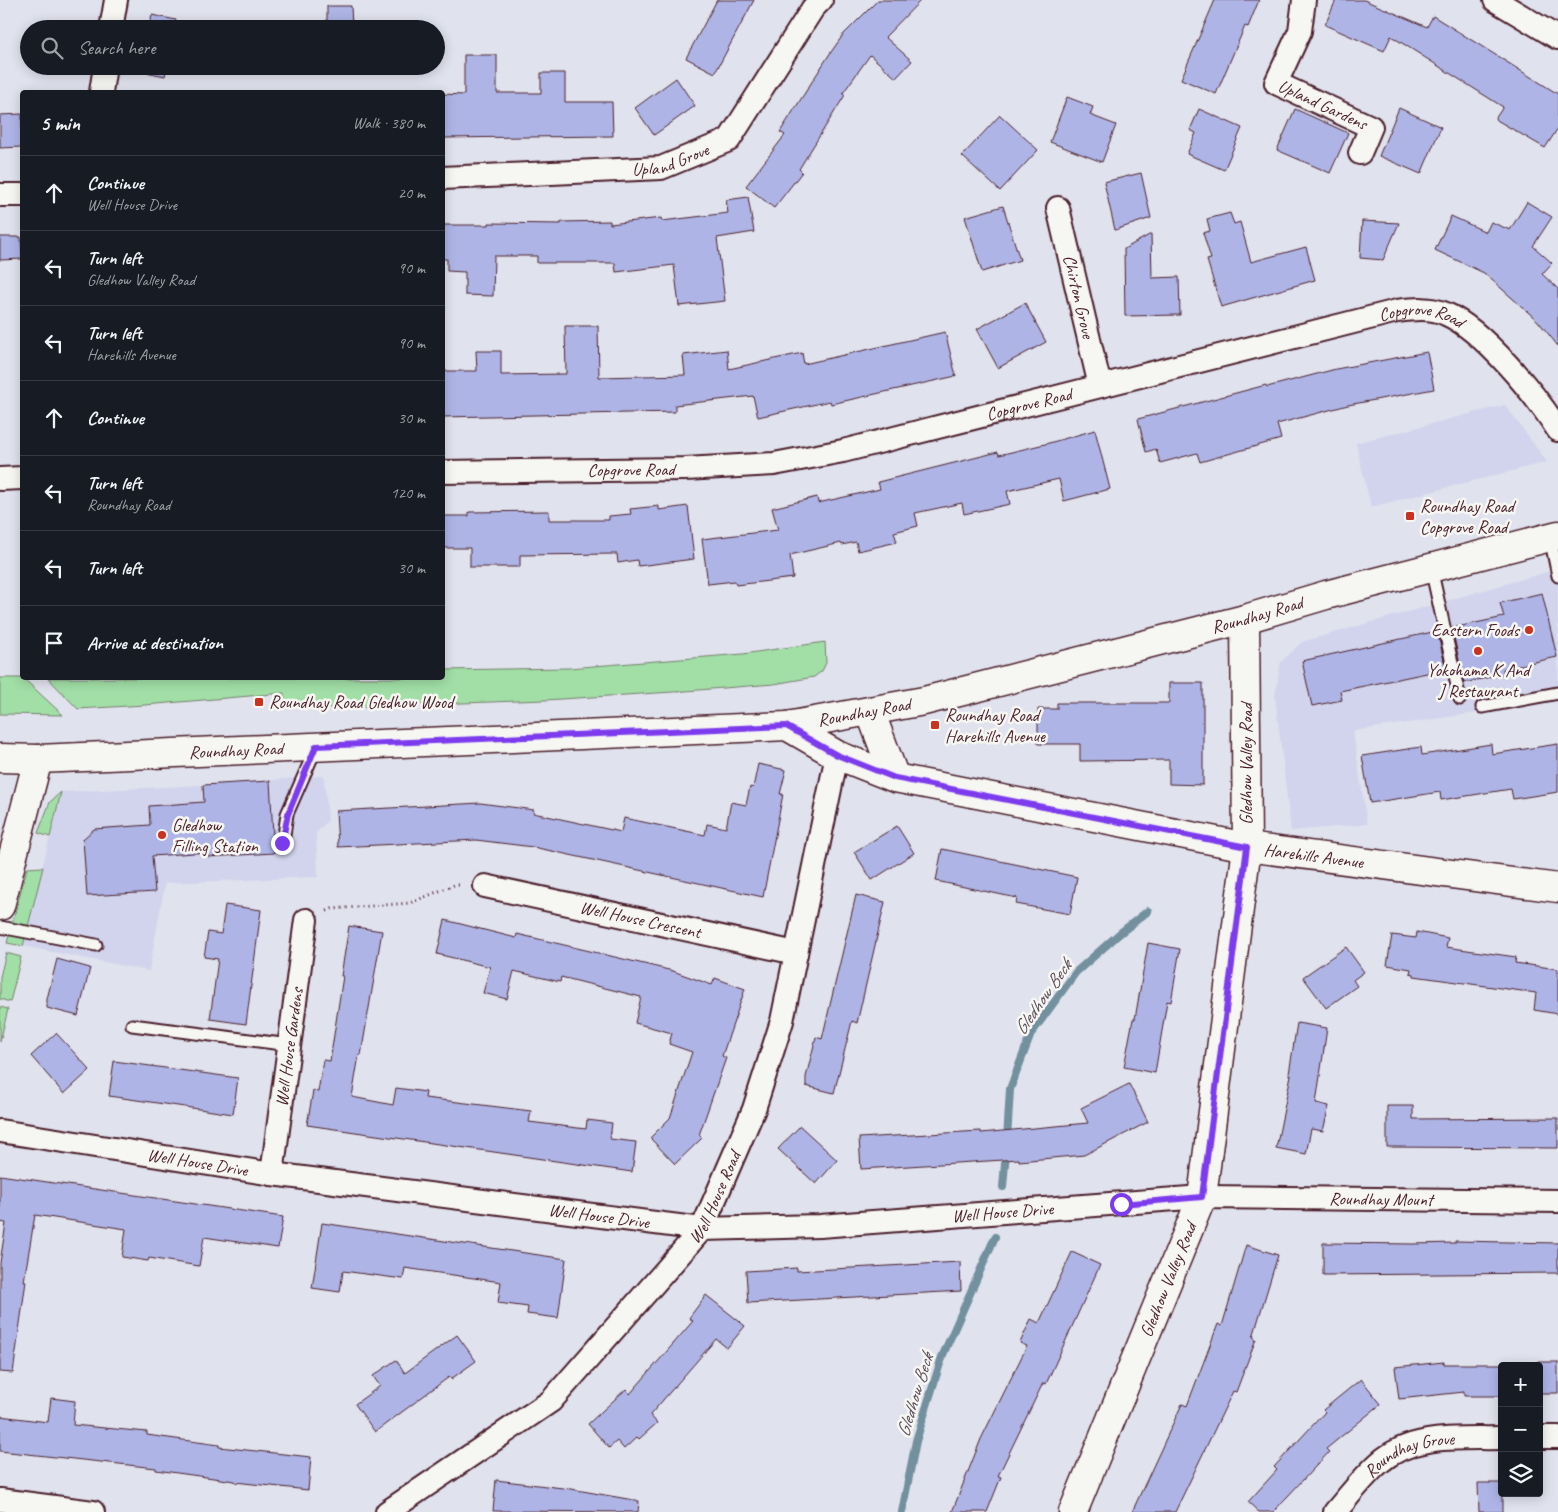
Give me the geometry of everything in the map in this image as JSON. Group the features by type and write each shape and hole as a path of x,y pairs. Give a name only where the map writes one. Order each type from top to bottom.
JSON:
{"street":[{"path":"113,20 116,0"},
{"name":"Upland Grove","path":"445,178 661,168 729,140 812,8 821,0"},
{"name":"Upland Gardens","path":"1304,0 1300,31 1276,83 1371,127 1360,152"},
{"path":"1495,0 1558,38"},
{"path":"101,90 104,75"},
{"path":"0,195 20,195"},
{"name":"Chirton Grove","path":"1058,208 1100,386"},
{"name":"Copgrove Road","path":"445,472 685,469 774,464 843,451 1397,311 1420,308 1444,313 1466,324 1513,372 1558,430"},
{"path":"0,479 20,478"},
{"name":"Roundhay Road","path":"0,758 38,759 786,726 924,701 1245,619 1326,595 1554,536"},
{"name":"Gledhow Valley Road","path":"1073,1512 1202,1197 1247,847 1245,619"},
{"path":"870,711 895,778"},
{"name":"Harehills Avenue","path":"786,726 837,755 895,778 1247,847 1558,888"},
{"name":"Well House Road","path":"387,1512 551,1401 702,1229 754,1109 782,1021 837,755"},
{"path":"0,906 38,759"},
{"name":"Well House Crescent","path":"485,886 796,953"},
{"name":"Well House Gardens","path":"272,1174 306,920"},
{"name":"Well House Drive","path":"0,1131 272,1174 702,1229 820,1226 1202,1197"},
{"name":"Roundhay Mount","path":"1202,1197 1558,1201"},
{"path":"1543,1437 1558,1437"},
{"name":"Roundhay Grove","path":"1335,1512 1380,1462 1402,1448 1428,1440 1498,1438"},
{"path":"0,1500 93,1512"}],"lane":[{"path":"1554,536 1558,576"},
{"path":"1431,568 1460,699"},
{"path":"1482,708 1558,693"},
{"path":"282,843 288,814 316,746"},
{"path":"0,927 96,945"},
{"path":"132,1025 290,1045"}],"path":[{"path":"306,920 332,909 410,903 454,885 485,886"}],"shaded area":[{"path":"1505,405 1547,462 1371,507 1356,443"},
{"path":"1558,569 1558,701 1353,731 1367,824 1291,831 1275,696 1281,662 1302,642"},
{"path":"324,776 328,820 316,833 318,877 165,883 149,971 23,946 61,792 203,785"}],"green space":[{"path":"825,642 826,663 822,671 814,677 774,684 545,700 325,708 284,703 284,693 78,709 50,680 445,680 445,670 569,668 743,654"},
{"path":"0,678 20,678 20,680 25,680 63,715 0,714"},
{"path":"61,792 50,837 38,833 50,802"},
{"path":"43,867 23,946 7,943 27,868"},
{"path":"6,953 21,957 10,1002 0,999 0,977"},
{"path":"0,1007 8,1009 0,1042"}],"building":[{"path":"717,0 754,0 715,73 686,58"},
{"path":"878,0 921,0 885,37 912,61 896,78 870,55 843,93 845,95 799,169 802,172 774,208 746,186 785,135 780,132 843,35"},
{"path":"1215,0 1259,0 1248,27 1245,26 1216,94 1181,79"},
{"path":"1336,0 1364,0 1427,27 1433,16 1558,94 1558,128 1545,148 1495,119 1503,107 1391,36 1384,51 1325,25"},
{"path":"327,6 351,6 352,20 327,20"},
{"path":"152,15 176,20 151,20"},
{"path":"464,55 497,55 497,93 541,93 541,73 565,73 565,102 612,102 613,136 445,138 445,94 464,95"},
{"path":"676,78 695,106 654,135 635,108"},
{"path":"1067,97 1093,107 1090,115 1116,125 1102,162 1050,142"},
{"path":"1399,108 1441,127 1421,174 1379,156"},
{"path":"1199,109 1242,128 1224,170 1187,154 1196,133 1190,130"},
{"path":"1295,109 1348,133 1330,173 1277,150"},
{"path":"20,114 20,147 0,148 0,115"},
{"path":"1000,115 1038,150 1000,191 962,156"},
{"path":"1141,173 1151,218 1115,230 1104,182"},
{"path":"748,197 754,232 717,238 725,301 679,306 674,265 616,272 615,263 537,263 537,256 494,256 493,296 465,295 465,272 447,271 445,225 489,225 489,223 561,224 561,222 610,221 610,224 661,218 662,221 728,213 726,200"},
{"path":"1527,202 1552,217 1533,246 1552,263 1542,274 1558,289 1558,346 1538,321 1484,273 1435,250 1451,216 1486,232 1491,222 1510,230"},
{"path":"1003,206 1020,260 982,272 965,217"},
{"path":"1230,213 1234,224 1240,222 1251,262 1306,247 1315,280 1221,307 1207,260 1211,259 1203,233 1210,231 1207,219"},
{"path":"1362,221 1399,223 1383,260 1360,258"},
{"path":"1151,234 1152,278 1179,277 1180,315 1125,316 1124,249"},
{"path":"0,237 20,237 20,259 0,260"},
{"path":"1025,303 1046,342 998,368 977,329"},
{"path":"565,326 598,326 599,377 685,375 683,355 727,350 729,369 802,353 804,364 945,332 956,376 831,404 830,401 758,417 753,396 675,405 675,412 445,417 445,371 477,371 476,351 501,351 501,375 566,374"},
{"path":"1427,352 1434,389 1348,405 1277,424 1281,439 1200,462 1197,453 1160,463 1156,449 1146,452 1138,419 1266,385 1267,387 1336,369"},
{"path":"1095,430 1110,489 1064,501 1059,479 1007,491 1010,504 964,514 962,503 915,513 918,526 894,532 897,542 858,551 856,542 842,545 841,543 790,555 793,578 736,585 735,581 708,584 702,539 778,530 772,508 817,497 818,503 880,489 878,482 998,452 999,455"},
{"path":"659,506 659,510 688,506 694,559 638,566 637,560 618,563 617,554 520,555 520,567 470,567 470,548 445,548 445,516 469,516 469,512 549,511 549,520 609,520 609,516 631,514 630,509"},
{"path":"1542,593 1557,657 1503,669 1504,674 1464,683 1452,628 1504,617 1500,603"},
{"path":"1437,631 1446,669 1340,691 1342,700 1312,706 1302,661"},
{"path":"1169,683 1203,683 1203,785 1169,784 1169,760 1080,761 1080,744 1038,744 1038,709 1057,709 1057,703 1169,703"},
{"path":"1491,744 1492,754 1558,744 1558,792 1513,799 1511,789 1441,800 1440,792 1370,803 1362,756 1421,747 1422,755"},
{"path":"758,764 786,770 780,794 783,794 763,897 533,847 476,840 338,847 336,811 480,803 534,810 533,813 621,832 624,818 705,835 707,824 726,828 731,802 746,805 750,787 753,788"},
{"path":"270,781 274,853 208,857 208,852 152,856 155,892 87,896 83,839 94,829 150,825 149,806 204,802 203,785"},
{"path":"897,826 914,853 872,880 854,852"},
{"path":"942,849 1077,877 1070,914 1016,904 1017,898 936,881"},
{"path":"856,895 885,902 857,1023 852,1021 834,1093 806,1086 806,1077 816,1037 822,1039"},
{"path":"225,905 261,910 246,1024 210,1019 218,959 204,957 208,932 221,934"},
{"path":"445,920 516,938 517,934 673,971 712,985 715,978 745,989 722,1056 726,1058 699,1135 702,1138 675,1164 650,1138 670,1118 692,1052 669,1044 672,1033 635,1023 641,997 561,977 560,982 514,971 507,999 483,993 490,967 437,954"},
{"path":"349,926 382,931 352,1097 393,1105 396,1088 426,1092 425,1098 531,1111 529,1122 586,1129 587,1120 612,1123 610,1139 636,1142 632,1172 307,1125 313,1091 318,1092 323,1060 330,1061"},
{"path":"1417,932 1448,938 1446,947 1516,957 1515,963 1558,969 1558,1014 1534,1010 1536,993 1414,976 1414,974 1410,973 1411,969 1387,965 1392,935 1416,938"},
{"path":"1148,943 1180,949 1171,1002 1167,1001 1155,1073 1124,1067 1133,1019 1135,1019"},
{"path":"1346,947 1364,972 1353,980 1357,986 1326,1008 1303,977"},
{"path":"57,959 90,968 78,1016 47,1008 47,999"},
{"path":"1297,1023 1327,1028 1316,1103 1329,1106 1323,1131 1311,1129 1306,1154 1276,1148 1291,1075 1289,1074"},
{"path":"56,1033 90,1070 64,1094 31,1056"},
{"path":"114,1061 238,1078 233,1114 109,1096"},
{"path":"1129,1084 1148,1122 1084,1155 1019,1161 1019,1159 861,1169 859,1138 981,1131 981,1133 1088,1123 1081,1108"},
{"path":"1387,1106 1413,1106 1413,1119 1558,1118 1558,1148 1387,1147"},
{"path":"800,1126 837,1160 816,1184 778,1149"},
{"path":"0,1175 283,1217 278,1248 204,1237 199,1266 149,1258 148,1261 122,1257 126,1229 35,1215 24,1281 26,1281 13,1373 0,1372 0,1263 6,1223 0,1222"},
{"path":"322,1223 566,1259 558,1318 527,1314 528,1307 498,1303 501,1282 405,1268 403,1279 343,1271 340,1292 312,1288"},
{"path":"1455,1241 1558,1243 1558,1273 1323,1275 1323,1243 1414,1244 1455,1243"},
{"path":"1246,1245 1278,1255 1253,1337 1256,1339 1236,1392 1233,1391 1175,1512 1132,1512 1182,1404 1187,1406 1218,1324 1222,1326"},
{"path":"1072,1252 1100,1265 1046,1384 1043,1383 998,1476 1001,1477 987,1512 952,1512 981,1439 1027,1346 1020,1343 1031,1319 1039,1323"},
{"path":"960,1262 961,1291 748,1303 746,1271 797,1268 797,1271"},
{"path":"706,1295 745,1326 727,1348 716,1339 650,1415 657,1423 624,1449 617,1441 609,1448 588,1424 626,1389 630,1394 693,1321 689,1318"},
{"path":"457,1335 476,1361 451,1379 449,1377 375,1432 355,1404 380,1386 373,1376 396,1360 405,1373"},
{"path":"1444,1362 1444,1364 1498,1364 1498,1396 1464,1396 1464,1392 1399,1399 1395,1367"},
{"path":"1543,1362 1558,1362 1558,1393 1543,1393"},
{"path":"1361,1379 1381,1404 1326,1449 1329,1452 1273,1512 1259,1512 1248,1502 1277,1470 1274,1467 1325,1412 1323,1410"},
{"path":"51,1398 75,1401 73,1425 147,1432 147,1435 219,1445 219,1447 311,1457 308,1490 235,1482 156,1470 156,1468 0,1451 0,1416 48,1422"},
{"path":"496,1480 571,1489 639,1501 638,1512 493,1511"},
{"path":"1478,1483 1498,1483 1498,1497 1502,1497 1502,1512 1479,1512"}],"waterway":[{"name":"Gledhow Beck","path":"1007,1140 1010,1089 1031,1034 1076,972 1148,911"},
{"name":"Gledhow Beck","path":"1003,1187 1006,1152"},
{"name":"Gledhow Beck","path":"902,1512 916,1441 942,1357 995,1237"}],"place":[{"name":"Roundhay Road Copgrove Road","path":"1410,516"},
{"name":"Eastern Foods","path":"1529,630"},
{"name":"Yokohama K And J Restaurant","path":"1478,651"},
{"name":"Roundhay Road Gledhow Wood","path":"259,702"},
{"name":"Roundhay Road Harehills Avenue","path":"935,725"},
{"name":"Gledhow Filling Station","path":"162,835"}],"route":[{"path":"282,843 288,814 316,746 786,726 837,755 895,778 1247,847 1202,1197 1121,1204"}]}
